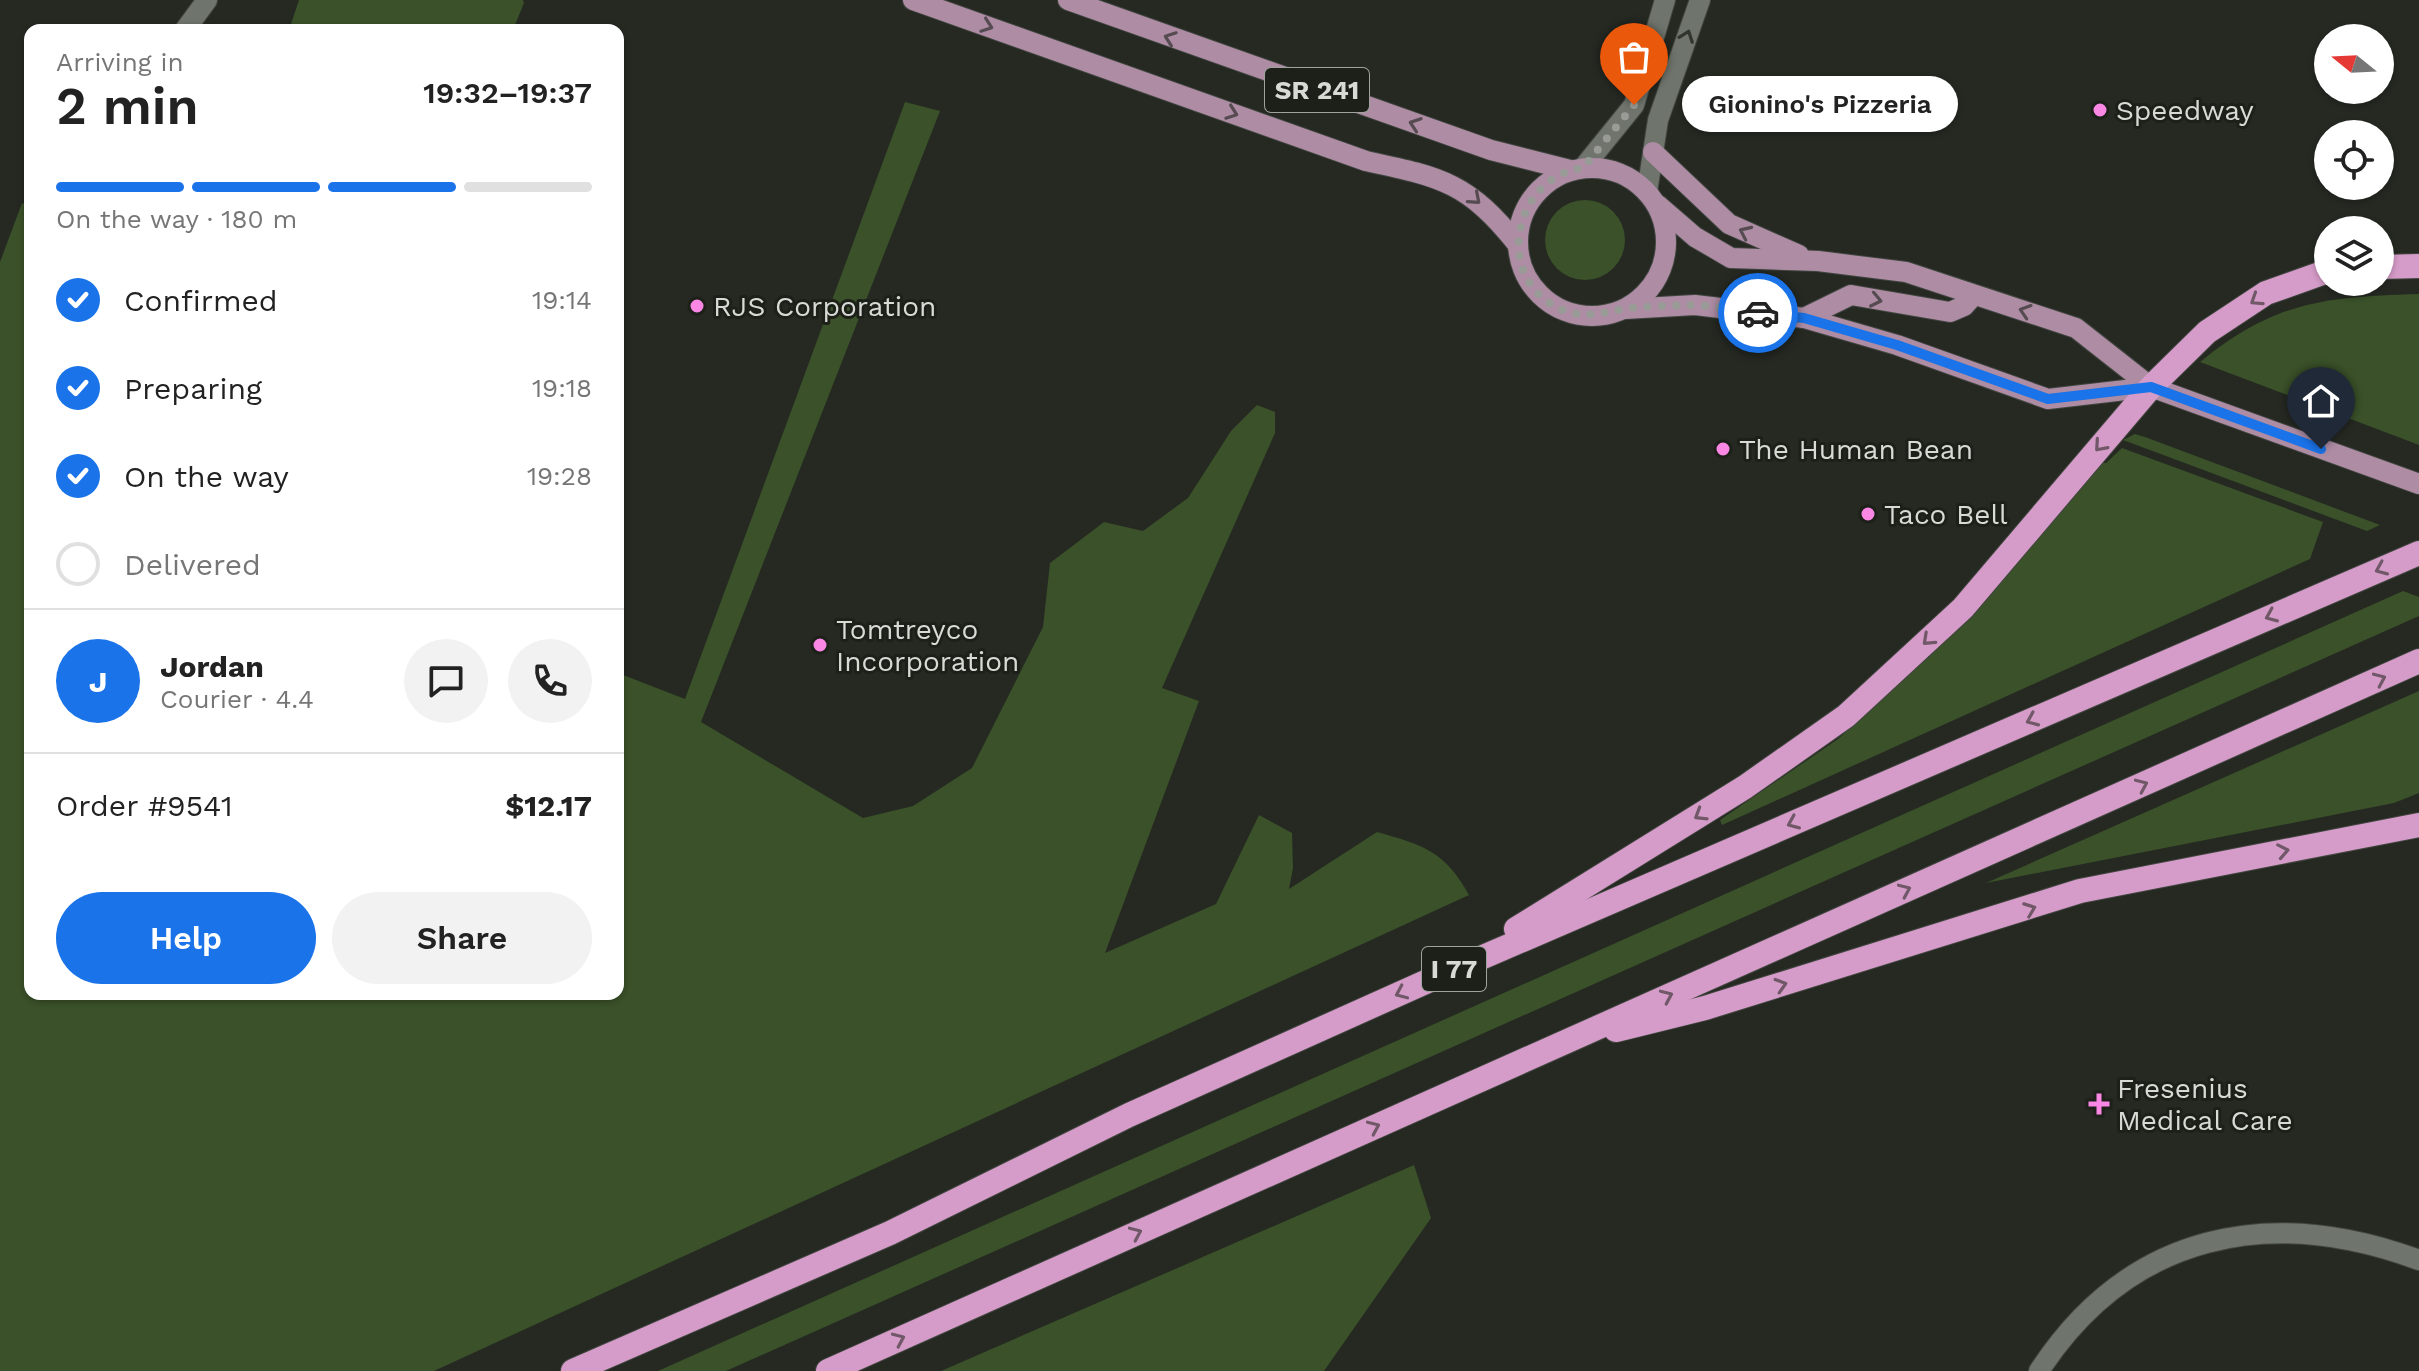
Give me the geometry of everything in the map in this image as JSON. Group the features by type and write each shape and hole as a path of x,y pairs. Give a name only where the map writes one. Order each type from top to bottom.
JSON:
{"highway":[{"path":"2394,267 2419,266"},
{"path":"1439,976 1745,787 1846,716 1963,608 2151,387 2207,332 2266,293 2314,276"},
{"name":"I 77","path":"573,1371 890,1233 1129,1115 1439,976 2419,553"},
{"path":"828,1371 2419,661"},
{"path":"1570,1039 1705,1008 2080,891 2419,825"}],"main road":[{"path":"913,0 1366,161 1436,176 1463,189 1495,216 1518,245"},
{"name":"SR 241","path":"1068,0 1491,150 1577,169"},
{"path":"1653,152 1729,224 1818,261"},
{"path":"2151,387 2048,399 1897,345 1804,318 1695,305 1625,309 1596,317 1573,315 1551,305 1534,289 1522,268 1518,245 1520,221 1530,200 1548,181 1577,169 1621,172 1695,237 1731,258 1818,261 1906,272 2076,328 2151,387 2419,484"},
{"path":"1625,309 1641,299 1658,279 1666,255 1666,229 1653,199"},
{"path":"1804,318 1851,295 1950,312 1964,306 1974,295"}],"street":[{"path":"189,24 207,0"},
{"path":"1577,169 1634,105 1665,0"},
{"path":"1653,199 1653,152 1658,120 1700,0"},
{"path":"2039,1371 2081,1316 2105,1295 2157,1263 2202,1245 2243,1235 2285,1231 2327,1234 2368,1242 2419,1260"}],"green space":[{"path":"299,0 523,0 524,3 515,24 291,24"},
{"path":"905,102 940,111 701,722 863,818 913,806 972,768 1043,627 1050,563 1104,522 1143,531 1188,498 1231,431 1257,405 1275,412 1275,433 1162,688 1199,701 1105,953 1216,904 1259,815 1292,833 1293,868 1289,889 1377,832 1431,852 1451,868 1469,895 434,1371 0,1371 0,262 22,203 24,1000 624,1000 624,675 685,699"},
{"path":"1585,200 1600,203 1613,212 1622,225 1625,240 1622,255 1613,268 1600,277 1585,280 1570,277 1557,268 1548,255 1545,240 1548,225 1557,212 1570,203"},
{"path":"2419,294 2419,445 2200,362 2227,342 2277,314 2328,301"},
{"path":"2135,434 2380,525 2367,531 2123,440"},
{"path":"2122,448 2323,522 2310,559 1722,825 1720,820 1838,739 1933,653 2099,463 2106,463"},
{"path":"2403,591 2419,597 2419,616 726,1371 658,1371"},
{"path":"2419,691 2419,793 2394,803 1986,883"},
{"path":"1414,1165 1431,1218 1324,1371 941,1371"}],"way so far":[{"path":"1634,105 1583,168 1570,170 1548,181 1530,200 1520,221 1518,245 1522,268 1534,289 1551,305 1573,315 1596,317 1625,309 1695,305 1758,313"}],"place":[{"name":"Gionino's Pizzeria","path":"1634,105"},
{"name":"Speedway","path":"2100,110"},
{"name":"RJS Corporation","path":"697,306"},
{"name":"The Human Bean","path":"1723,449"},
{"name":"Taco Bell","path":"1868,514"},
{"name":"Tomtreyco Incorporation","path":"820,645"},
{"name":"Fresenius Medical Care","path":"2099,1104"}],"route":[{"path":"1758,313 1804,318 1897,345 2048,399 2151,387 2321,449"}]}
